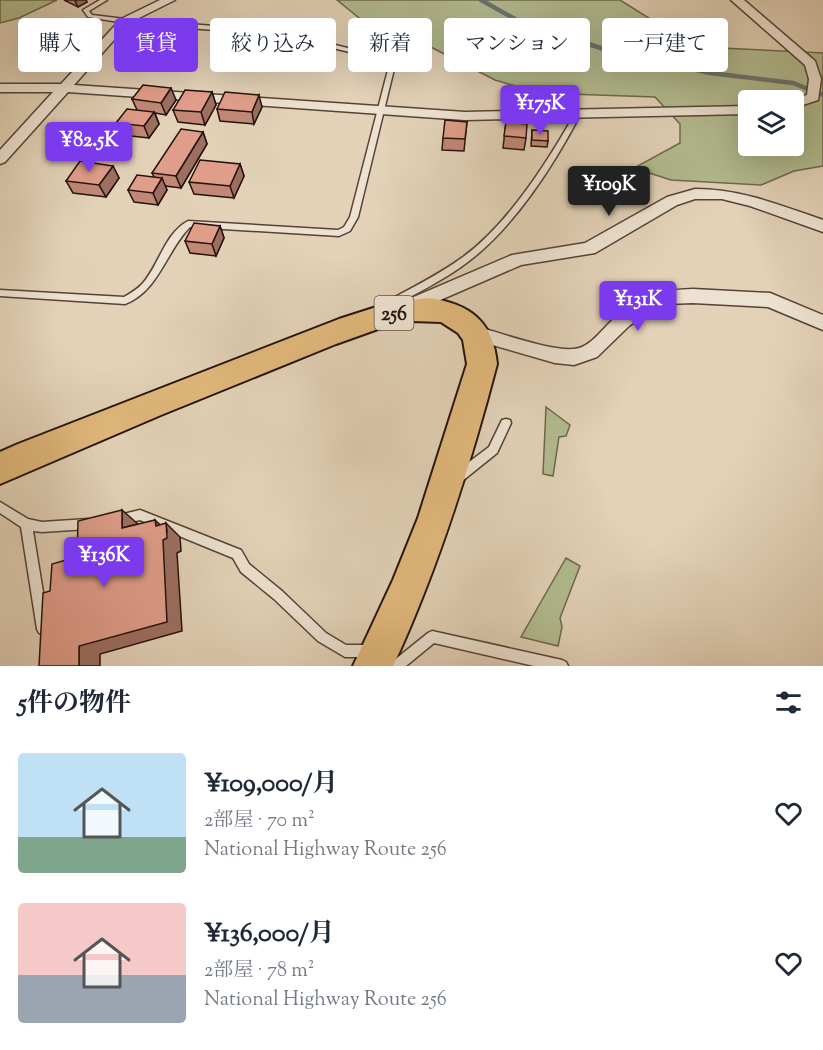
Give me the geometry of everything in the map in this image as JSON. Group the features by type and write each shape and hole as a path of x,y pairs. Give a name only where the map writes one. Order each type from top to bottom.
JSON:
{"highway":[{"name":"256","path":"0,469 138,410 346,328 398,312 426,309 446,312 463,320 475,333"},
{"path":"384,660 444,489 482,363 482,347 475,333"}],"street":[{"path":"737,0 800,52 811,64 815,79 813,97 804,100"},
{"path":"131,18 166,1"},
{"path":"0,159 114,33"},
{"path":"0,88 62,88 465,116 738,110"},
{"path":"398,312 518,259 589,249 672,201 696,194 723,195 753,201 823,226"},
{"path":"475,333 555,355 574,357 591,352 623,321 644,306 664,297 693,296 770,300 823,323"}],"lane":[{"path":"104,0 86,10 90,15 114,19"},
{"path":"0,293 125,301 134,297 149,284 179,232 188,224 339,233 347,229 354,217 393,61 280,33 198,27"},
{"path":"346,328 476,251 531,188 566,138 577,115"},
{"path":"444,489 493,450 506,423"},
{"path":"0,507 26,524 42,527 106,522 140,515 237,554 245,568 278,595 322,637 345,651 363,652 384,660 432,637 562,666"},
{"path":"26,524 45,642"}],"green space":[{"path":"0,0 57,0 19,18 0,23"},
{"path":"337,0 620,0 649,18 602,18 602,72 728,72 728,48 823,53 823,166 794,171 761,185 671,180 634,168 680,143 680,124 655,97 539,93 495,80 479,72 590,72 590,18 444,18 444,54 432,48 432,18 359,18"},
{"path":"546,407 570,425 566,436 559,437 553,476 543,474"},
{"path":"566,558 580,566 560,618 562,627 558,646 521,637"}],"building":[{"path":"143,85 171,88 161,103 132,99"},
{"path":"185,90 212,92 201,112 173,110"},
{"path":"225,92 259,95 252,112 217,109"},
{"path":"127,109 154,112 144,126 116,123"},
{"path":"445,120 467,122 465,139 443,138"},
{"path":"506,122 527,124 526,138 504,136"},
{"path":"181,129 203,132 176,176 152,173"},
{"path":"532,130 548,131 548,141 532,140"},
{"path":"200,160 240,164 230,186 189,182"},
{"path":"80,161 113,166 99,185 66,181"},
{"path":"137,175 162,178 153,193 128,190"},
{"path":"194,223 220,226 212,244 185,241"},
{"path":"122,510 122,528 155,520 156,526 166,523 167,538 163,540 167,622 79,646 79,666 39,666 43,593 50,591 52,564 77,557 78,521"}],"waterway":[{"path":"481,0 522,23 604,49 710,73 793,83 823,95"}]}
